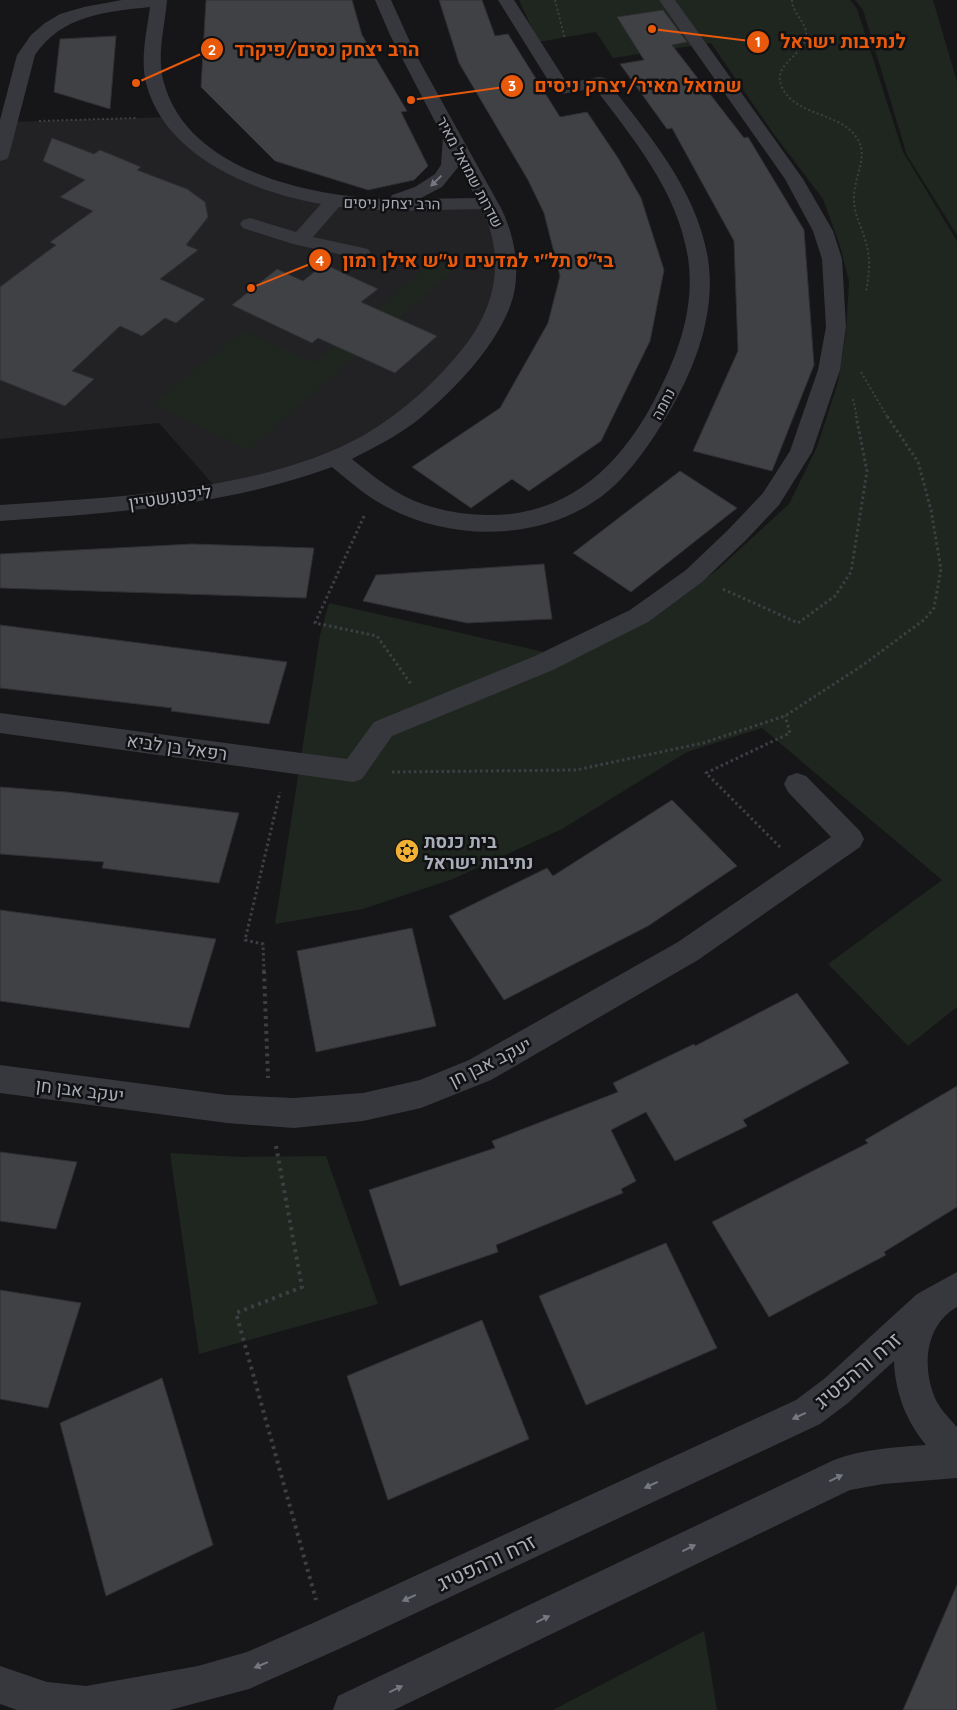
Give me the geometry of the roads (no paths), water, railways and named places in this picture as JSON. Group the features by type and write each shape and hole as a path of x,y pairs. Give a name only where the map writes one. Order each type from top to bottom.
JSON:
{"street":[{"path":"0,155 20,76 32,42 46,28 61,19 110,7 159,0"},
{"name":"הרב יצחק ניסים","path":"159,0 153,59 154,82 159,98 169,117 185,136 206,152 266,183 334,201 376,205 488,203"},
{"name":"שדרות שמואל מאיר","path":"336,458 390,430 429,400 454,375 497,316 505,291 506,260 502,233 488,203 397,33 383,0"},
{"name":"נחמה","path":"336,458 376,489 420,512 451,521 497,525 530,521 560,512 593,494 619,470 654,421 674,384 688,351 697,317 699,260 693,231 683,205 659,161 599,82 562,89 506,0"},
{"name":"רפאל בן לביא","path":"0,723 353,771 383,729 552,659 639,616 694,576 737,535 770,499 801,452 829,370 836,327 836,291 832,259 823,231 794,179 667,0"},
{"path":"0,78 20,76"},
{"path":"376,205 425,190 438,180 450,166 452,137"},
{"path":"300,240 334,201"},
{"path":"250,224 300,240 361,253"},
{"name":"ליכטנשטיין","path":"0,513 93,508 218,490 264,482 336,458"},
{"name":"יעקב אבן חן","path":"0,1080 226,1109 270,1112 363,1107 421,1094 480,1070 688,951 805,872 850,839 797,784"},
{"path":"943,1297 916,1328 911,1354 913,1384 924,1412 942,1438 957,1451"},
{"name":"זרח ורהפטיג","path":"0,1685 47,1701 86,1705 146,1696 198,1685 249,1670 808,1412 836,1391 943,1297"},
{"path":"352,1710 847,1473 884,1466 957,1460"}],"place":[{"name":"לנתיבות ישראל","path":"652,29"},
{"name":"הרב יצחק נסים/פיקרד","path":"136,83"},
{"name":"שמואל מאיר/יצחק ניסים","path":"411,100"},
{"name":"בי\"ס תל\"י למדעים ע\"ש אילן רמון","path":"251,288"},
{"name":"בית כנסת נתיבות ישראל","path":"407,851"}]}
